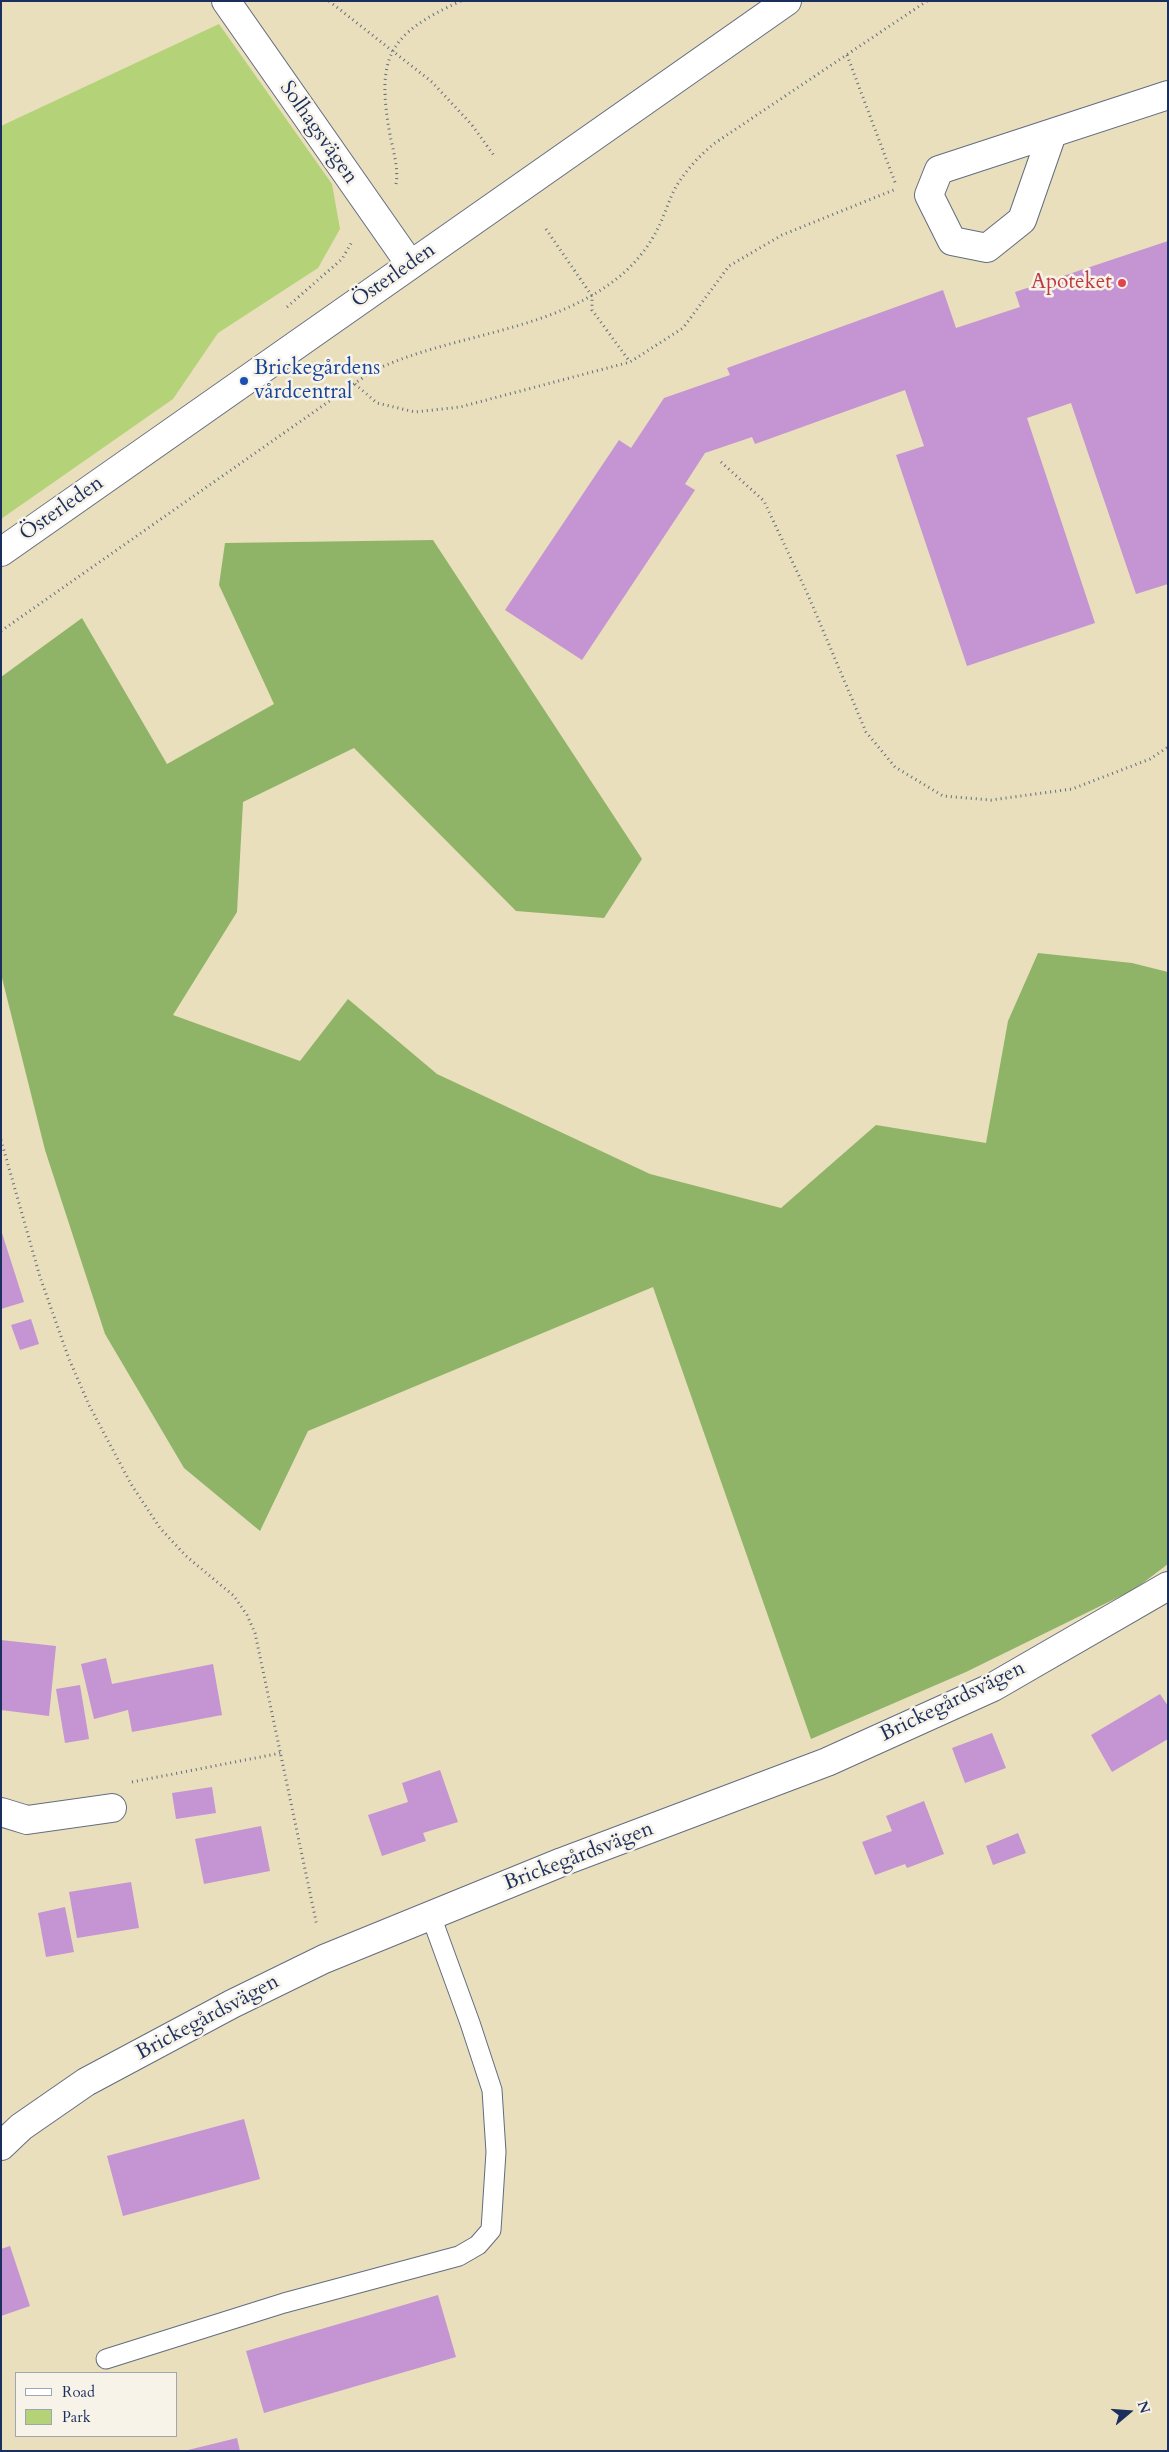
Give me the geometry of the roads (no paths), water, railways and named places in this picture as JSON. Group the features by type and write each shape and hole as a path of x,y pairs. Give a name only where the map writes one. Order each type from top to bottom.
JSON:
{"street":[{"name":"Solhagsvägen","path":"226,1 410,264"},
{"name":"Österleden","path":"1,552 787,1"},
{"path":"1052,134 1022,220 987,248 952,241 929,195 939,170 1168,95"},
{"name":"Brickegårdsvägen","path":"1,2146 21,2127 86,2082 232,2004 324,1959 562,1862 827,1762 993,1686 1168,1586"},
{"path":"1,1812 27,1820 112,1808"}],"lane":[{"path":"106,2359 284,2303 459,2256 478,2245 491,2230 496,2152 492,2090 470,2022 431,1916"}],"place":[{"name":"Apoteket","path":"1122,283"},
{"name":"Brickegårdens vårdcentral","path":"244,381"}]}
